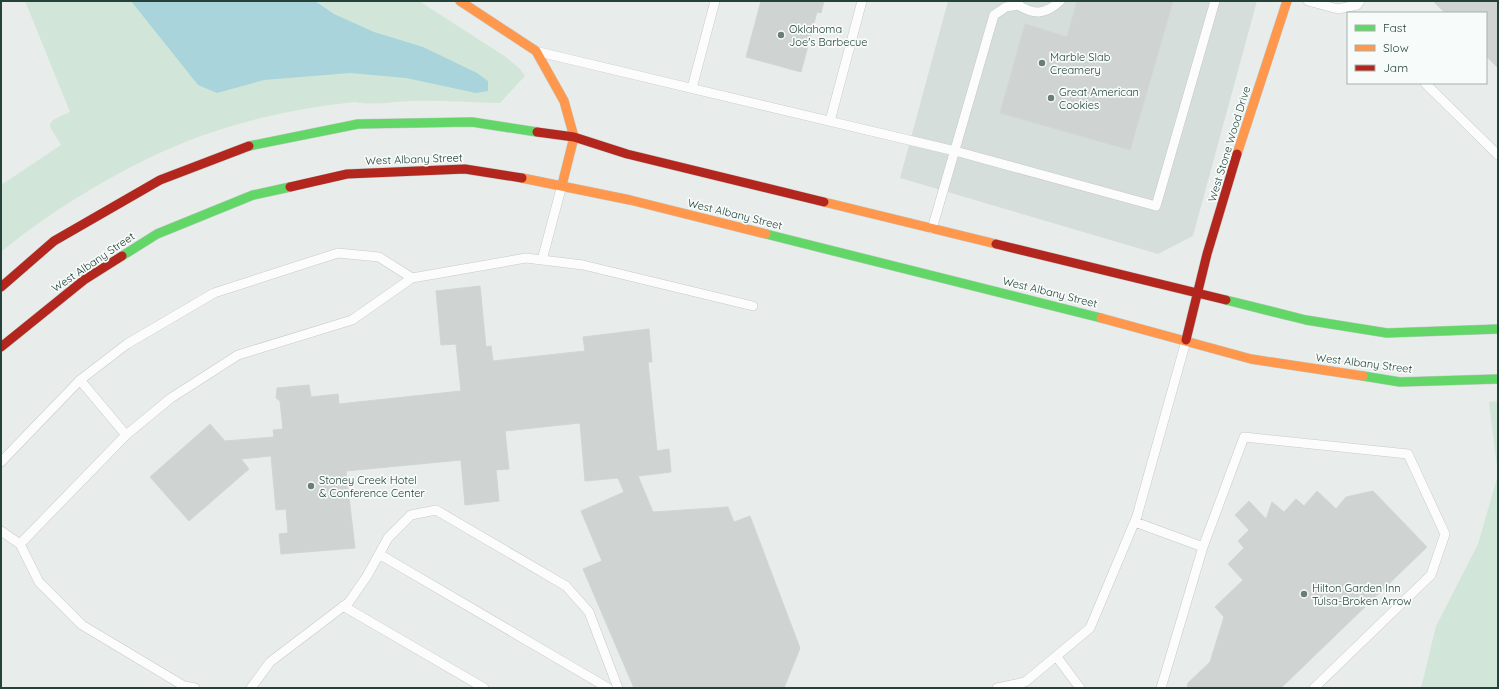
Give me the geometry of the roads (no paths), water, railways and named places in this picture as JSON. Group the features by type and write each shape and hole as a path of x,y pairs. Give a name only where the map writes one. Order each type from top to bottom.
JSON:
{"main road":[{"path":"460,1 536,51 564,101 574,137 562,185"},
{"name":"West Stone Wood Drive","path":"1186,340 1196,294 1286,1"},
{"path":"1,287 54,241 160,180 250,146 358,124 472,122 574,137 627,154 1306,320 1387,333 1498,329"},
{"name":"West Albany Street","path":"1,347 6,341 84,280 157,234 253,194 347,174 465,169 562,185 1041,302 1186,340 1251,359 1400,382 1498,379"}],"lane":[{"path":"692,88 715,1"},
{"path":"830,121 862,1"},
{"path":"931,229 994,15 1006,7 1018,3 1028,12 1038,13 1053,7 1060,1"},
{"path":"536,51 955,151 1156,206 1215,1"},
{"path":"1308,1 1338,9 1352,10 1360,1"},
{"path":"1426,84 1498,155"},
{"path":"542,260 562,185"},
{"path":"1,462 80,380 127,344 214,293 338,253 380,257 412,278"},
{"path":"20,544 126,435 170,398 238,355 352,320 412,278 526,258 583,265 753,306"},
{"path":"997,688 1025,682 1090,628 1135,522 1186,340"},
{"path":"80,380 126,435"},
{"path":"1161,688 1204,547 1244,437 1408,454 1445,534 1431,574 1314,688"},
{"path":"251,688 270,662 349,602 368,576 388,538 411,515 436,510 566,586 589,612 618,688"},
{"path":"1135,522 1204,547"},
{"path":"1,531 20,544 40,582 82,625 184,686 195,688"},
{"path":"379,554 608,688"},
{"path":"343,606 484,688"},
{"path":"1056,656 1080,688"}],"water":[{"path":"131,1 315,1 334,14 374,32 423,47 477,73 488,81 488,91 476,93 406,78 350,73 264,80 217,93 198,85"}],"place":[{"name":"Oklahoma Joe's Barbecue","path":"781,35"},
{"name":"Marble Slab Creamery","path":"1042,63"},
{"name":"Great American Cookies","path":"1051,98"},
{"name":"Stoney Creek Hotel & Conference Center","path":"311,486"},
{"name":"Hilton Garden Inn Tulsa-Broken Arrow","path":"1304,594"}]}
